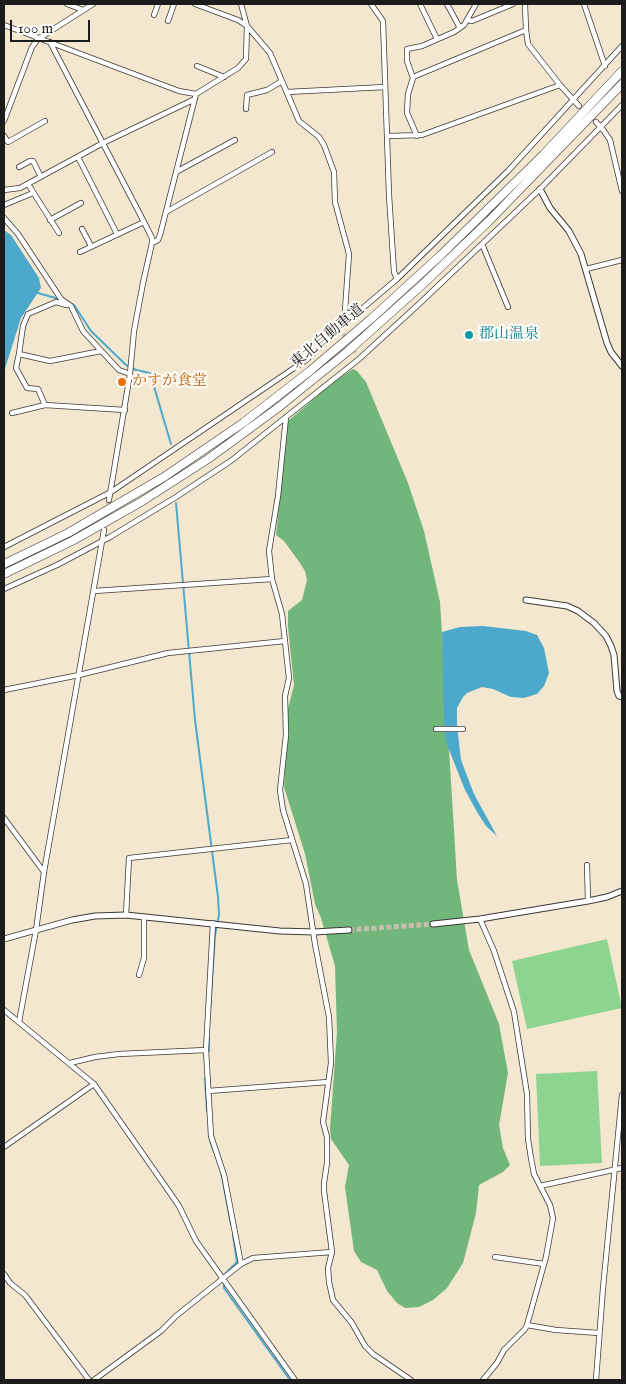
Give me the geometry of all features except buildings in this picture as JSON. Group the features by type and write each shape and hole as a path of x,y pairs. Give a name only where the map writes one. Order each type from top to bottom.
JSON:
{"highway":[{"name":"東北自動車道","path":"4,564 68,533 164,477 243,423 310,371 371,319 462,235 549,148 622,71"},
{"name":"東北自動車道","path":"4,574 72,541 141,502 208,459 301,390 423,284 495,215 622,84"}],"street":[{"path":"67,4 83,10"},
{"path":"4,121 32,47 38,38 93,4"},
{"path":"154,15 158,4"},
{"path":"168,21 174,4"},
{"path":"195,4 238,20 247,26 270,53 299,122 319,137 324,145 334,172 335,202 349,254 342,326 343,334"},
{"path":"4,190 18,189 196,97 240,67 246,59 247,26 241,4"},
{"path":"371,4 383,22 389,195 394,272 397,279"},
{"path":"420,4 437,39"},
{"path":"447,4 460,28"},
{"path":"416,136 409,118 407,106 413,77 407,61 407,49 422,46 460,28 468,20 476,4"},
{"path":"468,20 472,21 513,4"},
{"path":"525,4 528,44 579,106"},
{"path":"584,4 605,66"},
{"path":"4,25 196,97"},
{"path":"413,77 526,30"},
{"path":"50,42 152,238 134,331 130,374 109,500"},
{"path":"4,547 111,492 306,360 397,279 508,171 622,46"},
{"path":"197,66 224,77"},
{"path":"246,108 248,94 270,89 282,81"},
{"path":"388,136 416,136 560,85"},
{"path":"287,92 385,87"},
{"path":"152,243 158,240 160,236 196,97"},
{"path":"4,589 57,565 102,541 176,497 232,460 359,358 540,189 622,105"},
{"path":"4,136 8,142 44,121"},
{"path":"596,122 610,140 622,191"},
{"path":"176,172 234,140"},
{"path":"166,212 272,152"},
{"path":"78,157 118,234"},
{"path":"19,167 30,161 33,162 41,177"},
{"path":"28,184 59,233"},
{"path":"540,189 550,208 573,239 586,270 607,343 611,352 622,366"},
{"path":"4,204 33,193"},
{"path":"50,220 81,203"},
{"path":"4,218 18,234 61,298 71,306 83,331 119,370 130,374"},
{"path":"80,252 144,222"},
{"path":"82,229 91,246"},
{"path":"482,244 508,307"},
{"path":"586,270 622,260"},
{"path":"45,405 38,388 27,388 16,368 24,326 28,314 56,302 71,306"},
{"path":"20,354 50,361 101,351"},
{"path":"355,353 359,358"},
{"path":"12,413 45,405 124,410"},
{"path":"286,416 278,496 269,551 272,579 282,614 289,678 285,696 286,735 280,790 283,810 306,884 329,1017 331,1063 323,1122 327,1137 327,1163 324,1183 332,1252 328,1268 331,1292 337,1307 352,1323 369,1350 411,1380"},
{"path":"19,1022 104,530"},
{"path":"94,591 272,579"},
{"path":"526,600 567,606 578,611 594,623 606,636 611,646 614,655 617,691 619,696 622,697"},
{"path":"4,690 79,676 168,653 285,641"},
{"path":"436,729 463,729"},
{"path":"4,818 44,872"},
{"path":"126,915 129,858 292,840"},
{"path":"587,866 588,901"},
{"path":"433,924 480,919 588,901 607,897 622,891"},
{"path":"4,939 72,920 95,916 126,915 280,931 349,930"},
{"path":"138,975 144,958 144,917"},
{"path":"480,919 496,958 514,1012 527,1094 528,1139 534,1174 550,1205 553,1218 544,1264 527,1325 504,1350 497,1364 482,1380"},
{"path":"213,923 206,1050 211,1136 224,1175 241,1264"},
{"path":"4,1010 94,1084 168,1190 196,1241 295,1380"},
{"path":"70,1063 118,1054 206,1050"},
{"path":"208,1091 328,1082"},
{"path":"4,1147 94,1084"},
{"path":"596,1380 622,1095"},
{"path":"540,1186 622,1168"},
{"path":"94,1380 160,1331 241,1264 253,1258 332,1252"},
{"path":"495,1257 544,1264"},
{"path":"4,1274 10,1283 25,1295 89,1380"},
{"path":"527,1325 556,1330 599,1333"}],"green space":[{"path":"353,369 366,382 408,483 424,531 440,602 457,880 469,950 499,1024 508,1073 499,1125 503,1148 510,1165 503,1172 479,1185 476,1213 463,1263 447,1288 433,1300 419,1307 405,1308 397,1303 387,1291 377,1270 361,1262 354,1251 345,1187 349,1165 331,1139 330,1129 337,1032 335,966 315,904 305,854 284,787 288,709 294,685 288,611 302,600 307,580 305,571 300,563 284,541 276,535 288,421 336,380"},
{"path":"607,939 622,1008 527,1029 512,961"},
{"path":"597,1071 602,1163 540,1166 536,1074"}],"water":[{"path":"4,230 11,235 39,278 41,288 21,318 4,372"},
{"path":"483,626 526,631 537,635 544,648 549,673 544,686 537,694 524,698 511,697 493,689 482,687 467,693 457,708 461,760 474,794 497,836 486,826 465,790 446,742 444,722 442,632 460,627"}],"waterway":[{"path":"38,293 59,299"},
{"path":"71,304 74,305 91,331 126,365 136,370 150,373 171,444"},
{"path":"176,503 195,720 218,897 219,915 215,935 210,1011"},
{"path":"206,1052 209,1051 209,1038"},
{"path":"205,1078 207,1111"},
{"path":"209,1131 213,1150"},
{"path":"221,1171 231,1225"},
{"path":"225,1274 237,1262 233,1235"},
{"path":"224,1284 224,1288 290,1380"}],"tunnel":[{"path":"343,334 355,353"},
{"path":"104,530 109,500"},
{"path":"349,930 433,924"}],"place":[{"name":"郡山温泉","path":"469,335"},
{"name":"かすが食堂","path":"122,382"}]}
